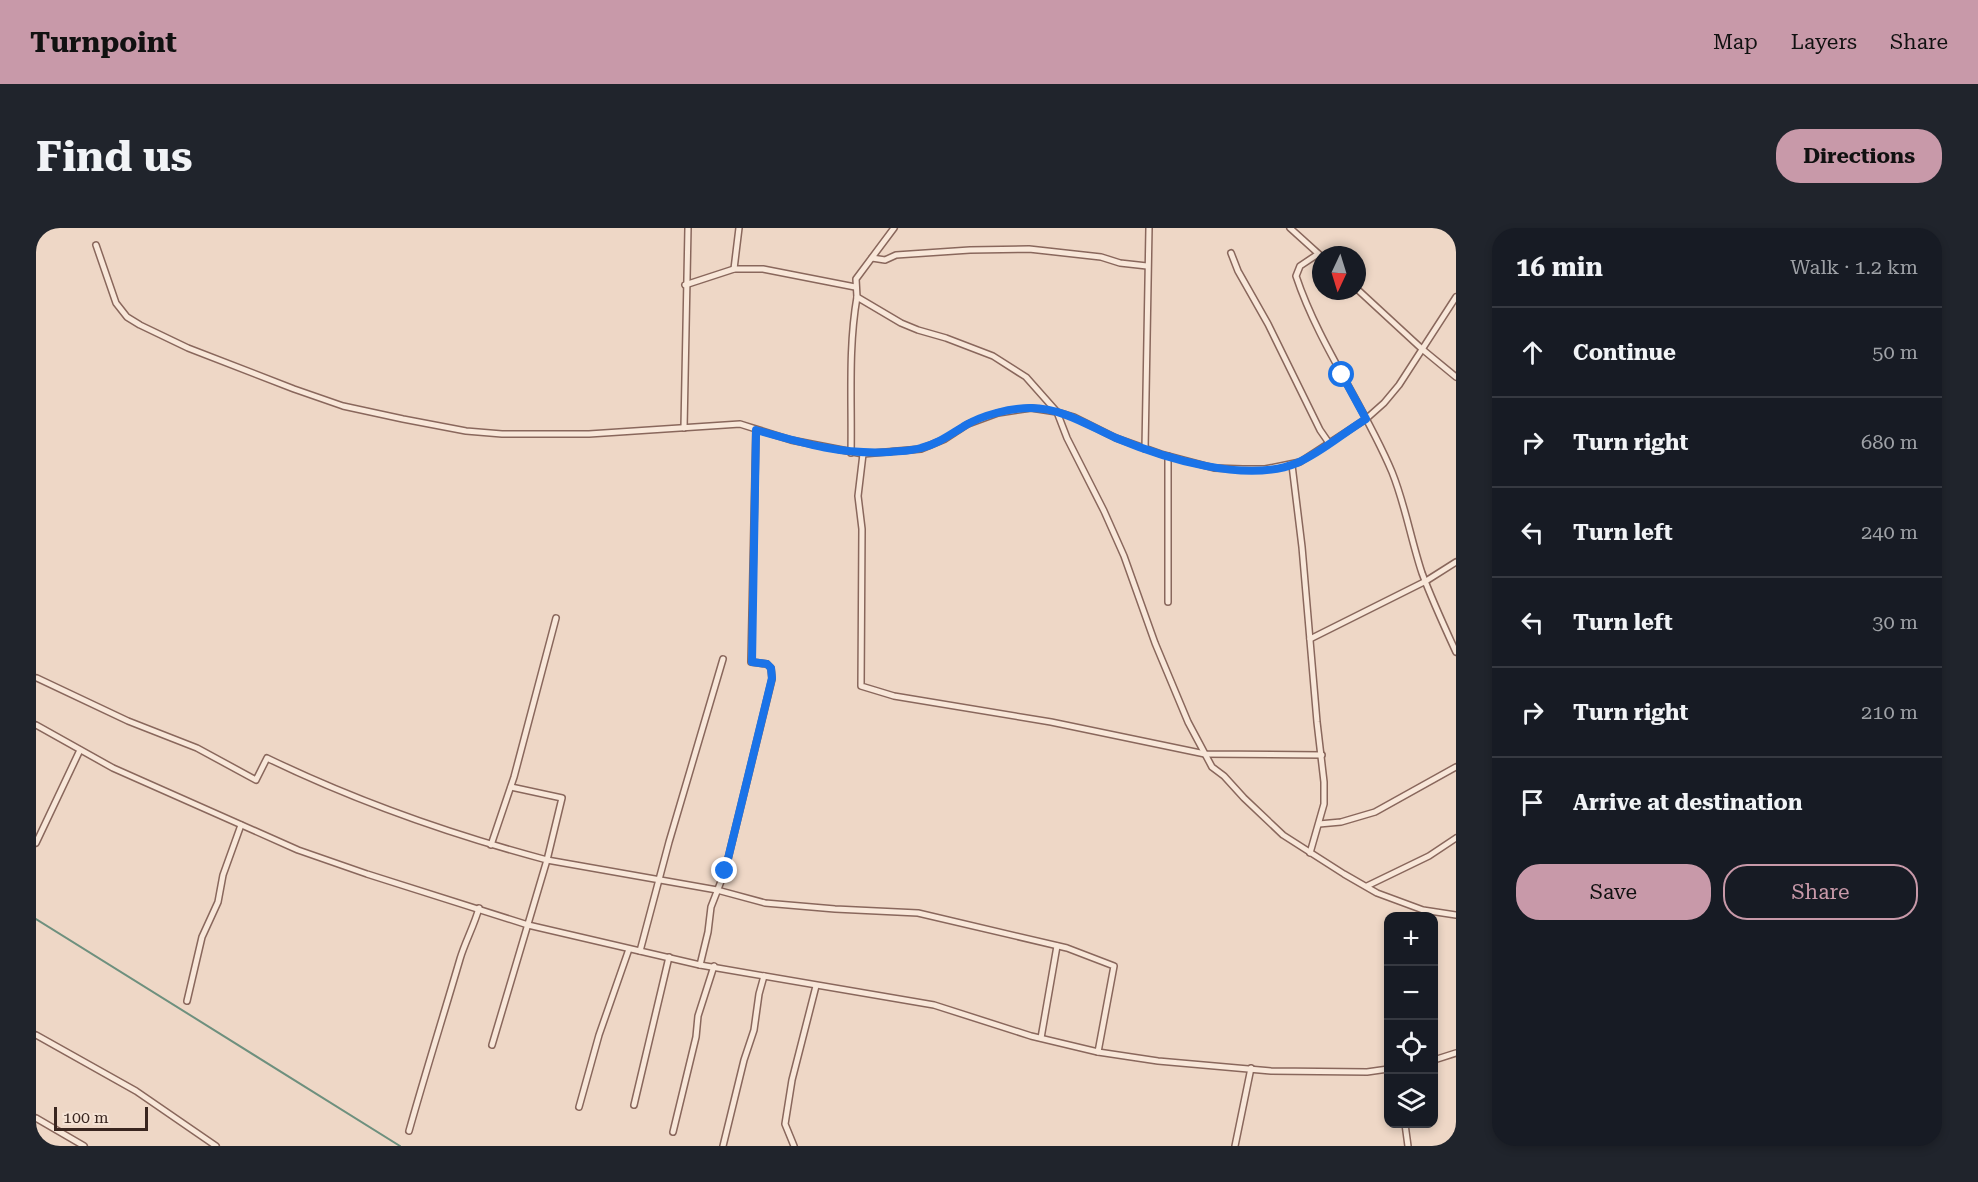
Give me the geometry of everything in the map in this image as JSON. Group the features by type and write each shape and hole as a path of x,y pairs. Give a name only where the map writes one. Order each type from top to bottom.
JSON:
{"street":[{"path":"684,428 685,285 688,228"},
{"path":"734,269 739,228"},
{"path":"851,453 850,360 857,297 856,279 894,228"},
{"path":"1145,449 1149,228"},
{"path":"1290,228 1312,248"},
{"path":"96,245 117,303 127,317 160,335 203,355 343,406 466,431 502,434 589,435 740,424 791,440 863,454 921,449 968,424 998,413 1031,408 1057,412 1145,449 1214,468 1265,469 1292,465 1310,456 1366,419 1384,404 1399,385 1456,297"},
{"path":"872,258 885,260 896,255 958,250 1029,249 1068,252 1101,257 1128,265 1147,266"},
{"path":"1231,253 1320,430 1329,443"},
{"path":"1312,259 1300,266 1296,276 1310,312 1392,473 1426,581 1456,652"},
{"path":"685,285 734,269 763,269 855,287"},
{"path":"857,297 918,330 993,356 1026,378 1057,412 1067,438 1112,529 1173,690 1212,767 1278,830 1310,853 1377,893 1423,910 1456,915"},
{"path":"1366,297 1456,377"},
{"path":"700,965 711,907 725,871 772,678 771,668 767,664 752,662 756,430"},
{"path":"863,454 858,496 862,529 861,686 894,696 1051,722 1205,754 1322,755"},
{"path":"1168,456 1168,602"},
{"path":"1292,465 1324,782 1323,804 1310,853"},
{"path":"1310,639 1426,581 1456,562"},
{"path":"491,845 511,787 556,618"},
{"path":"640,951 658,879 723,659"},
{"path":"37,678 128,721 197,748 256,780 267,758 320,784 379,808 491,845 547,860 717,890 773,904 918,913 1057,946 1097,958 1113,966 1098,1052"},
{"path":"36,725 122,772 298,850 528,925 700,965 934,1005 1041,1038 1098,1052 1158,1061 1281,1071 1358,1072 1384,1069"},
{"path":"36,843 80,750"},
{"path":"1319,824 1341,822 1375,812 1444,776 1456,767"},
{"path":"492,1045 547,860 562,798 511,787"},
{"path":"187,1001 202,937 218,902 223,875 241,825"},
{"path":"1367,886 1420,861 1456,838"},
{"path":"409,1131 460,958 474,927 479,908"},
{"path":"1041,1038 1057,946"},
{"path":"579,1107 599,1035 629,950"},
{"path":"634,1105 669,957"},
{"path":"673,1132 696,1037 698,1016 714,966"},
{"path":"723,1146 744,1060 754,1030 764,976"},
{"path":"794,1146 785,1124 792,1080 816,986"},
{"path":"36,1035 136,1091 216,1146"},
{"path":"1438,1059 1456,1053"},
{"path":"1235,1146 1251,1068"},
{"path":"36,1118 84,1146"},
{"path":"1406,1128 1408,1146"}],"waterway":[{"path":"36,919 400,1146"}],"route":[{"path":"725,871 772,678 771,668 767,664 752,662 756,430 851,453 902,451 921,449 968,424 998,413 1031,408 1074,417 1116,438 1194,463 1214,468 1265,469 1300,462 1366,419 1342,375"}]}
